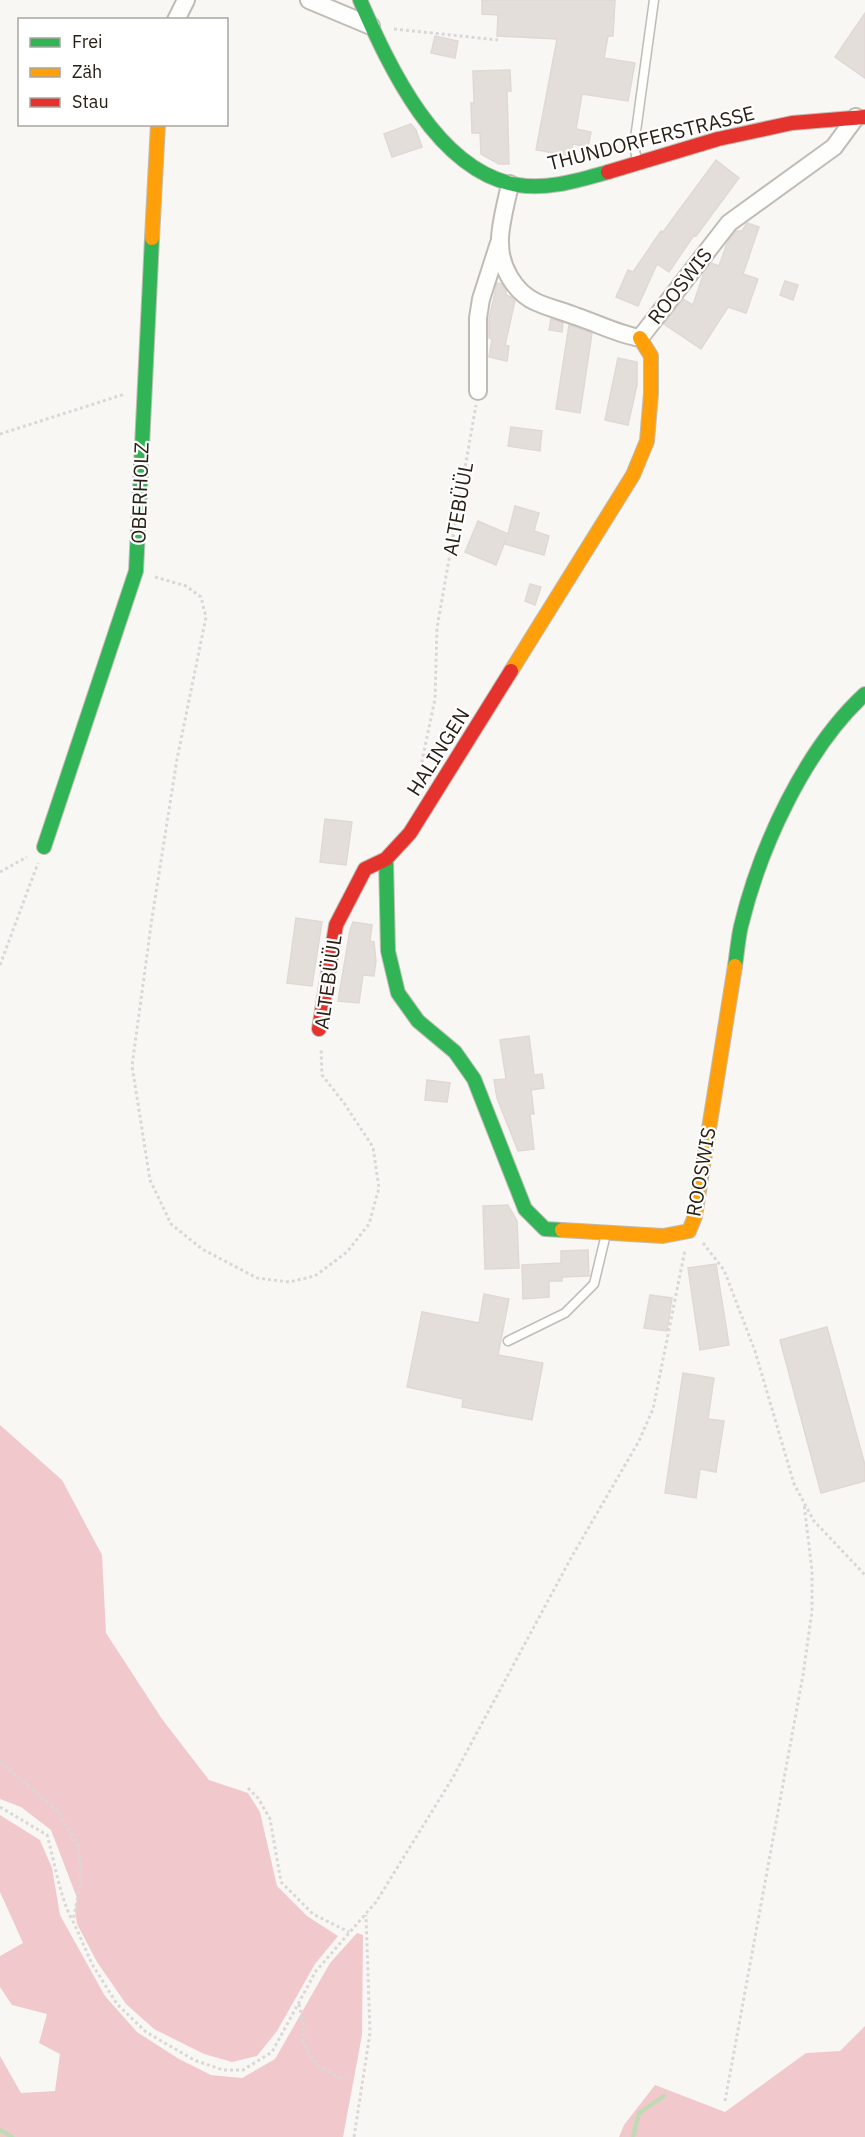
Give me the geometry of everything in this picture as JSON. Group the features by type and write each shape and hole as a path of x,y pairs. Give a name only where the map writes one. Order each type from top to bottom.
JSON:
{"street":[{"path":"177,18 186,0"},
{"path":"309,0 371,26"},
{"name":"THUNDORFERSTRASSE","path":"360,0 400,81 426,120 444,142 470,166 494,179 510,184 556,185 577,181 718,139 782,125 861,117"},
{"name":"ROOSWIS","path":"517,661 633,475 647,441 651,356 640,338 729,223 834,147 861,117"},
{"name":"OBERHOLZ","path":"44,847 136,572 158,126"},
{"path":"478,391 478,318 481,299 500,243 510,184"},
{"path":"500,243 504,265 513,284 524,295 536,302 600,324 622,335 640,338"},
{"name":"HALINGEN","path":"386,859 410,833 517,661"},
{"name":"ROOSWIS","path":"386,859 388,951 398,993 418,1021 455,1052 474,1078 525,1209 545,1229 663,1236 689,1231 695,1216 741,926 762,860 798,780 827,736 850,707 865,694"},
{"name":"ALTEBÜÜL","path":"319,1029 336,925 365,869 386,859"}],"lane":[{"path":"638,164 634,146 654,0"},
{"path":"508,1341 565,1313 594,1284 606,1233"}],"path":[{"path":"371,26 498,40"},
{"path":"0,434 144,388"},
{"name":"ALTEBÜÜL","path":"418,781 435,699 437,628 478,391"},
{"name":"ALTEBÜÜL","path":"136,572 186,586 201,597 206,616 177,759 132,1066 150,1180 171,1224 202,1249 257,1278 289,1282 315,1276 347,1252 369,1224 379,1188 373,1147 322,1075 319,1029"},
{"path":"0,872 44,847"},
{"path":"0,965 44,847"},
{"path":"0,1807 47,1835 64,1903 92,1964 117,2004 146,2032 194,2060 223,2070 243,2070 272,2052 316,1971 366,1915 452,1779 571,1558 639,1441 653,1409 689,1231 705,1245 724,1270 755,1351 794,1484 804,1504 814,1521 865,1575"},
{"path":"725,2101 803,1675 812,1611 812,1570 804,1504"},
{"path":"0,1762 57,1810 78,1845 81,1864 80,1886 73,1921"},
{"path":"248,1788 258,1798 270,1819 281,1882 314,1914 349,1932"},
{"path":"354,2137 370,2033 366,1915"},
{"path":"299,2004 303,2023 303,2044 318,2066 345,2080"}],"shaded area":[{"path":"0,1425 62,1480 102,1555 106,1633 162,1719 209,1780 248,1793 260,1812 277,1886 307,1916 338,1936 315,1964 277,2031 257,2056 232,2062 204,2054 154,2029 126,2004 97,1962 77,1924 75,1911 77,1898 51,1830 21,1807 0,1799"},
{"path":"0,1815 40,1840 52,1868 60,1915 105,1996 137,2032 179,2059 211,2075 242,2078 275,2059 330,1963 357,1933 363,1935 362,2035 343,2137 0,2137 0,2056 21,2093 55,2091 60,2054 39,2043 47,2014 12,2005 0,1987 0,1956 23,1943 0,1892"},
{"path":"865,2026 865,2137 619,2137 624,2125 655,2085 725,2112 806,2053 840,2051"}],"building":[{"path":"482,0 615,0 613,36 608,36 604,58 635,63 628,101 582,94 576,129 591,132 588,147 573,144 571,156 536,150 557,39 497,36 498,15 482,14"},
{"path":"865,13 865,78 835,57"},
{"path":"435,36 458,41 455,58 431,53"},
{"path":"510,70 511,91 507,91 509,164 499,164 481,154 480,133 472,133 473,71"},
{"path":"411,124 416,130 422,147 392,157 384,134"},
{"path":"716,160 739,178 696,236 694,235 669,272 657,264 638,306 616,297 628,270 633,272 661,231 663,232"},
{"path":"747,223 759,227 743,274 758,279 746,313 728,307 701,349 664,324 683,299 693,305 704,272 711,263 719,266 727,243 736,231 742,231"},
{"path":"785,281 798,285 793,300 780,295"},
{"path":"497,283 502,284 506,295 515,301 505,345 509,346 507,361 489,357 492,339 489,338 489,319"},
{"path":"551,319 563,323 562,332 549,330"},
{"path":"569,325 592,333 580,413 556,409"},
{"path":"618,358 637,362 637,385 628,425 605,420"},
{"path":"511,427 542,431 540,451 508,446"},
{"path":"515,506 539,513 534,531 549,536 544,555 505,544 506,539 496,565 465,552 478,521 508,534"},
{"path":"530,584 541,587 535,605 525,601"},
{"path":"325,819 352,822 346,865 320,862"},
{"path":"296,918 322,922 312,986 287,983"},
{"path":"353,922 372,925 370,941 374,942 376,961 374,976 363,975 359,1003 338,1001"},
{"path":"529,1036 534,1075 542,1074 544,1088 531,1090 534,1114 530,1114 534,1149 518,1151 497,1098 494,1080 506,1079 500,1040"},
{"path":"427,1080 450,1083 447,1102 425,1100"},
{"path":"508,1205 517,1221 519,1268 485,1269 483,1206"},
{"path":"588,1250 589,1276 562,1277 562,1281 549,1281 549,1297 523,1299 522,1265 561,1263 561,1251"},
{"path":"716,1264 729,1345 700,1350 688,1268"},
{"path":"484,1294 509,1299 498,1355 543,1363 532,1420 462,1407 463,1399 407,1387 422,1312 479,1323"},
{"path":"650,1295 672,1298 667,1331 644,1328"},
{"path":"827,1327 865,1465 865,1481 821,1493 780,1340"},
{"path":"683,1373 714,1378 708,1419 724,1421 716,1472 700,1469 696,1498 665,1493"}],"waterway":[{"path":"633,2137 639,2113 664,2096"},
{"path":"0,2130 12,2137"}],"traffic: fast":[{"path":"360,0 401,84 440,138 463,160 489,176 529,186 563,183 608,172"},
{"path":"44,847 136,571 152,238"},
{"path":"735,966 740,931 749,896 773,832 804,771 823,742 865,694"},
{"path":"386,859 388,951 398,993 418,1021 455,1052 474,1079 525,1209 545,1229 562,1230"}],"traffic: slow":[{"path":"152,238 158,126"},
{"path":"511,671 633,475 647,441 651,356 640,338"},
{"path":"562,1230 663,1236 689,1231 695,1216 735,966"}],"traffic: jam":[{"path":"608,172 718,139 792,123 865,117"},
{"path":"319,1029 336,925 365,869 386,859 410,833 511,671"}]}
